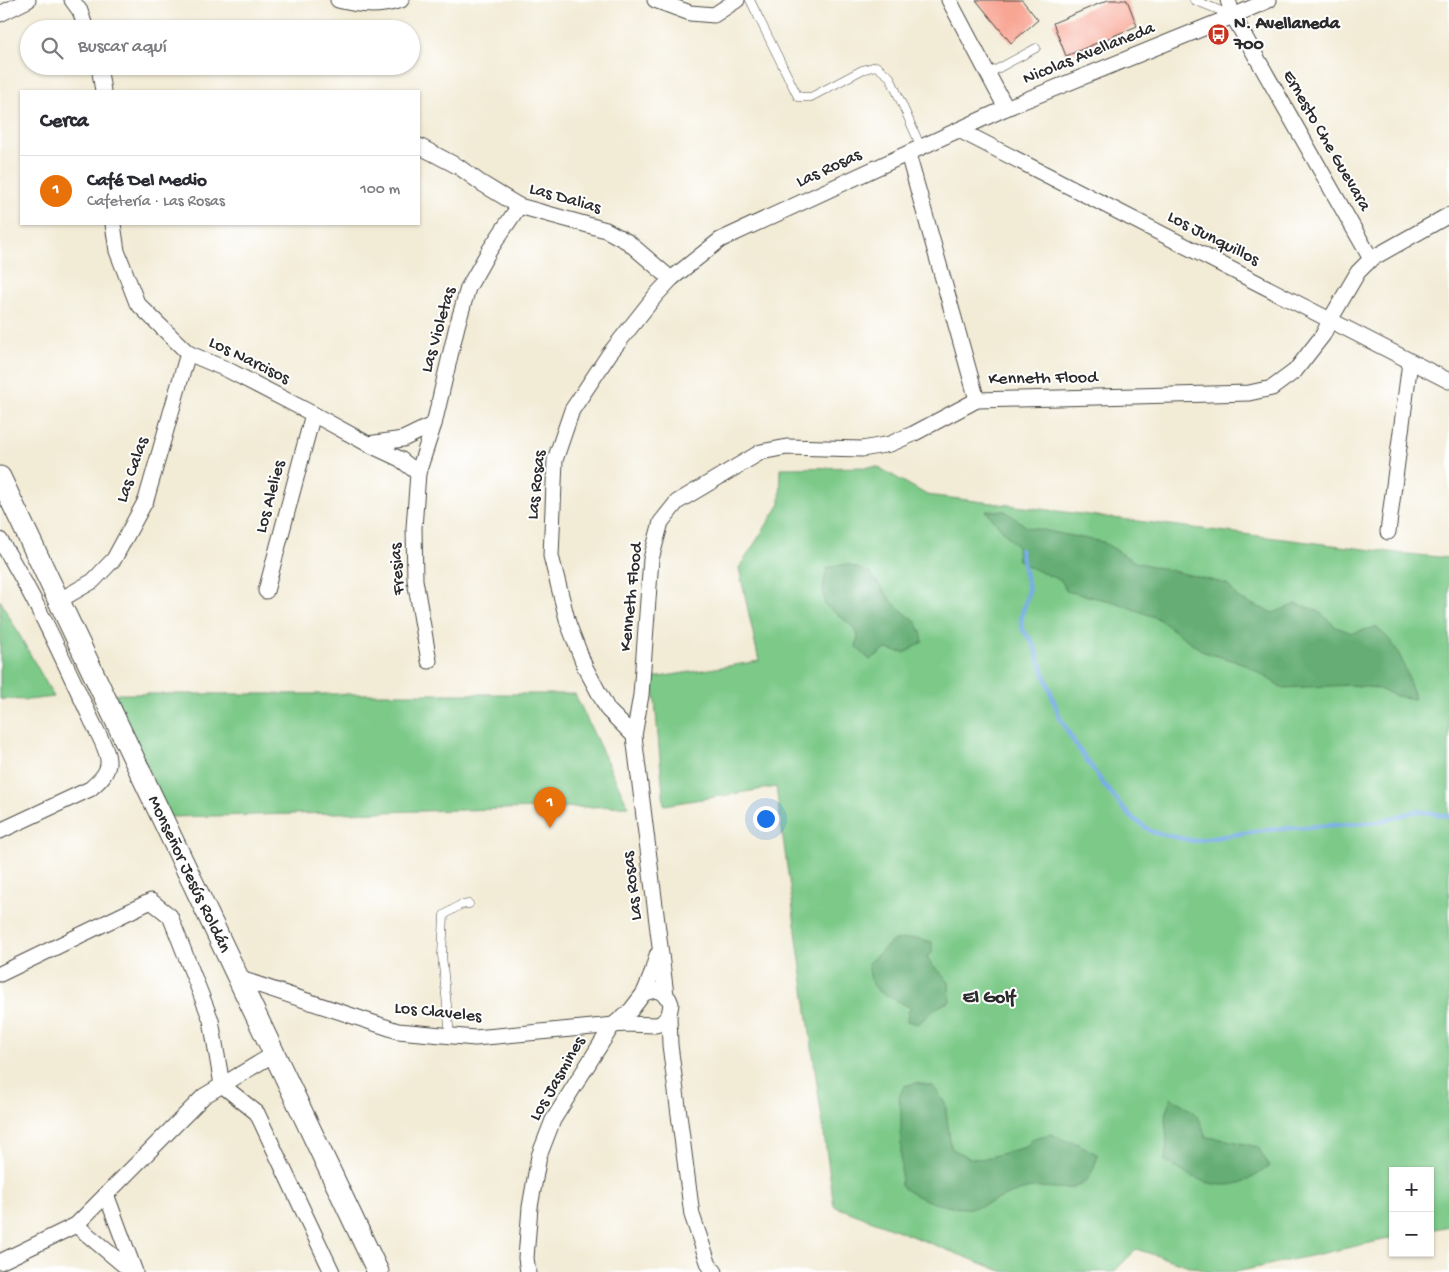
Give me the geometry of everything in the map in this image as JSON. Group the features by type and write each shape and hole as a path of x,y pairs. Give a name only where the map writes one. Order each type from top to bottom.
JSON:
{"street":[{"path":"0,14 28,0"},
{"path":"72,0 80,11 83,20"},
{"path":"338,0 359,5 384,5 401,0"},
{"path":"655,0 690,13 714,15 731,2"},
{"path":"948,0 1006,108"},
{"path":"1219,0 1233,16"},
{"path":"1228,0 1233,16"},
{"name":"Nicolas Avellaneda","path":"1006,108 1269,0"},
{"name":"Ernesto Che Guevara","path":"1233,16 1371,259"},
{"path":"100,75 103,90"},
{"name":"Las Rosas","path":"666,995 634,736 608,710 585,667 568,623 551,556 555,460 572,410 610,353 671,279 720,240 1006,108"},
{"name":"Los Junquillos","path":"959,130 1449,381"},
{"name":"Las Dalias","path":"420,147 459,167 519,206 606,230 628,242 671,279"},
{"path":"914,150 977,400"},
{"name":"Las Violetas","path":"418,473 434,424 468,288 489,251 519,206"},
{"name":"Kenneth Flood","path":"634,736 641,695 651,559 661,522 678,502 761,452 786,447 862,449 890,444 977,400 1249,393 1272,388 1295,371 1323,335 1358,272 1371,259 1449,215"},
{"name":"Los Narcisos","path":"113,225 117,251 137,303 188,353 228,370 400,459 418,473"},
{"name":"Las Calas","path":"60,600 93,581 114,559 146,500 188,353"},
{"path":"1388,532 1410,362"},
{"name":"Los Alelies","path":"266,590 313,414"},
{"path":"368,444 403,439 434,424"},
{"name":"Fresias","path":"418,473 414,528 415,580 429,661"},
{"name":"Monseñor Jesús Roldán","path":"0,477 378,1272"},
{"path":"0,540 22,577 86,708 109,762 102,780 90,789 0,831"},
{"path":"0,974 151,901 170,916 211,1020 222,1085 257,1114 332,1272"},
{"path":"659,946 651,976 636,1008 640,1018 650,1024 670,1045"},
{"name":"Los Claveles","path":"238,978 398,1031 475,1038 636,1023 650,1024"},
{"path":"640,998 655,990 666,995 671,1004 669,1015 670,1045 692,1214 709,1265 715,1272"},
{"name":"Los Jasmines","path":"528,1272 526,1258 530,1207 539,1156 553,1120 612,1026 626,1015 640,998"},
{"path":"650,1024 662,1023 669,1015"},
{"path":"584,1028 593,1040 593,1056"},
{"path":"0,1262 76,1225 204,1096 274,1054"},
{"path":"106,1194 134,1272"},
{"path":"76,1225 134,1272"}],"lane":[{"path":"750,0 798,97 811,97 862,70 876,66 890,77 914,150"},
{"path":"1194,0 1233,16"},
{"path":"988,74 1036,48"},
{"path":"86,708 108,703"},
{"path":"450,1036 442,955 444,915 460,905 469,904"}],"green space":[{"path":"878,467 927,495 1449,558 1449,1226 1434,1229 1434,1167 1389,1167 1389,1239 1236,1272 1208,1272 1136,1249 1114,1272 1004,1272 834,1206 776,787 664,805 653,678 759,661 739,568 780,504 781,468"},
{"path":"986,511 1005,511 1027,527 1103,542 1135,562 1227,584 1239,599 1273,613 1296,604 1317,610 1336,627 1352,633 1375,627 1392,642 1397,651 1405,668 1415,699 1397,696 1376,688 1351,685 1283,688 1245,664 1204,652 1157,618 1114,602 1066,591 1062,581 1029,567 1018,560 1017,547"},
{"path":"847,564 871,574 893,603 916,622 923,642 904,653 886,649 870,660 856,647 858,635 850,624 825,605 823,588 827,568"},
{"path":"0,600 54,697 28,700 0,699"},
{"path":"114,694 575,694 628,806 170,817"},
{"path":"916,938 932,942 932,953 927,956 932,965 949,982 950,1001 936,1008 918,1024 907,1021 908,1012 911,1008 878,991 871,981 868,963 894,940"},
{"path":"916,1083 933,1086 945,1103 951,1148 969,1158 982,1159 1026,1147 1034,1138 1051,1134 1079,1144 1098,1155 1091,1173 1086,1181 1072,1188 1044,1187 1025,1189 972,1208 951,1207 939,1204 908,1191 901,1186 901,1111 899,1097 904,1086"},
{"path":"1171,1098 1194,1113 1206,1137 1258,1147 1269,1166 1255,1176 1229,1185 1205,1182 1165,1161 1167,1140 1165,1119"}],"building":[{"path":"976,0 1022,0 1038,20 1011,43"},
{"path":"1108,0 1127,0 1137,26 1066,56 1053,23"}],"waterway":[{"path":"1020,550 1029,590 1021,624 1023,630 1033,643 1060,718 1074,742 1105,786 1130,816 1152,832 1194,841 1263,830 1378,822 1417,811 1449,816"}],"place":[{"name":"N. Avellaneda 700","path":"1218,34"},
{"name":"Café Del Medio","path":"550,828"}],"district":[{"name":"El Golf","path":"989,998"}]}
